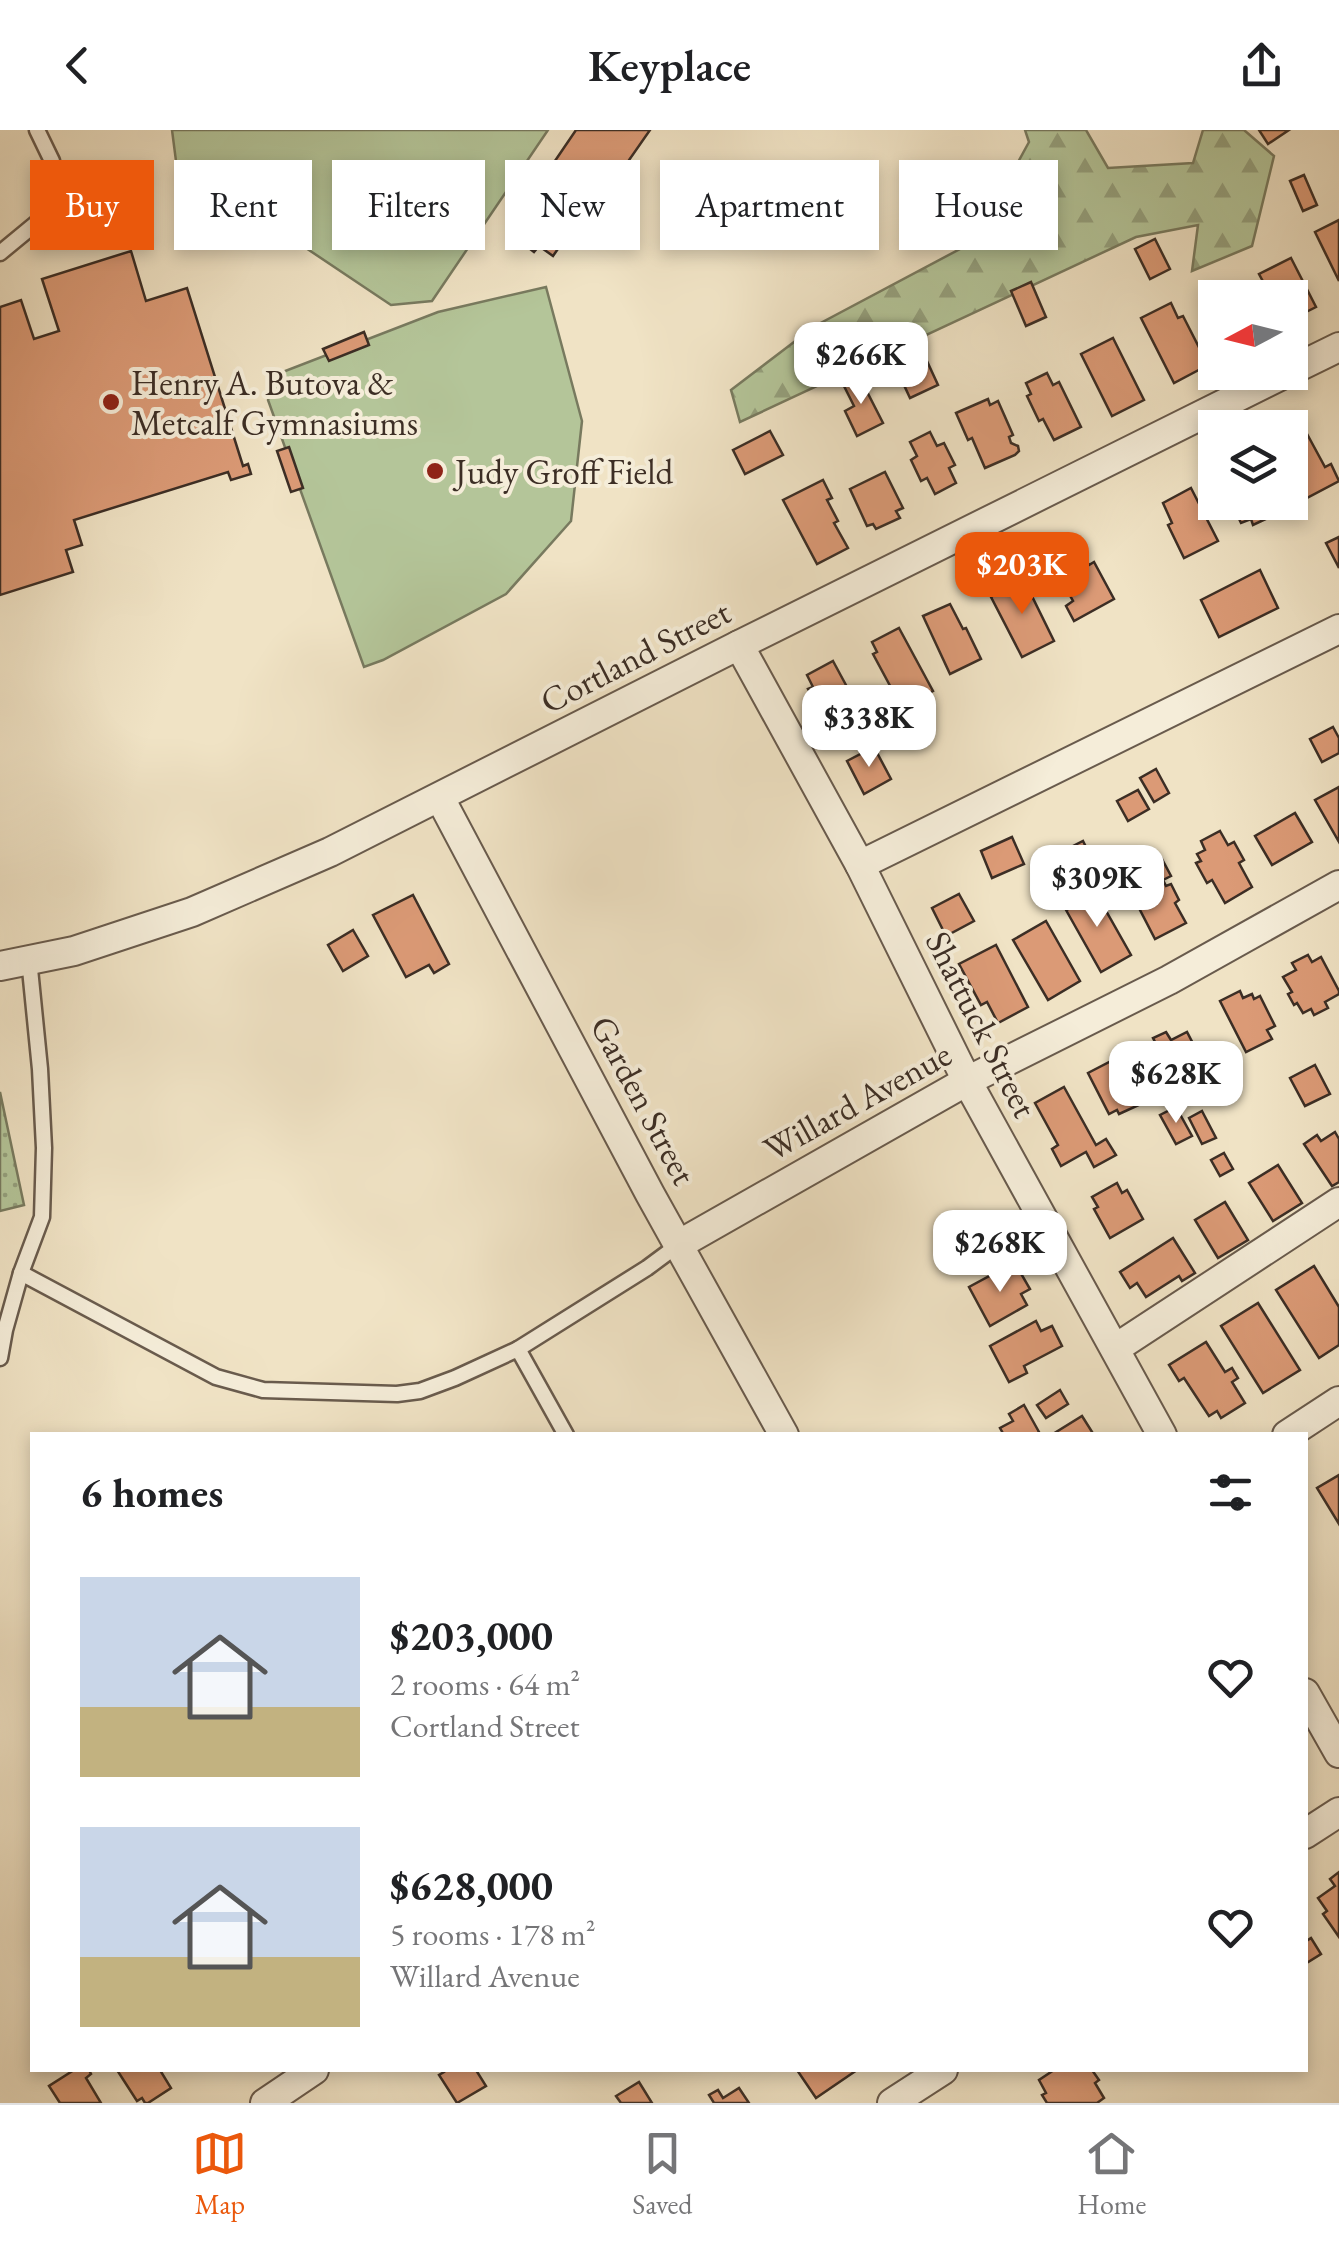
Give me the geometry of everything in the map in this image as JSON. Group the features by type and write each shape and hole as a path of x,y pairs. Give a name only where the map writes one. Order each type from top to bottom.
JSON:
{"street":[{"name":"Cortland Street","path":"1308,362 1339,347"},
{"name":"Cortland Street","path":"0,966 74,951 192,912 330,852 1253,390"},
{"path":"860,865 1339,628"},
{"name":"Shattuck Street","path":"739,645 860,865 967,1081 1160,1432"},
{"name":"Garden Street","path":"440,798 782,1432"},
{"name":"Willard Avenue","path":"678,1245 967,1081 1169,980 1339,885"},
{"path":"1116,1348 1339,1202"},
{"path":"1292,1432 1339,1401"},
{"path":"1308,1698 1339,1754"},
{"path":"1308,1832 1339,1812"},
{"path":"265,2103 311,2072"},
{"path":"892,2103 940,2072"}],"lane":[{"path":"0,253 51,210 52,161 36,130"},
{"path":"0,1358 21,1273 42,1217 44,1148 29,958"},
{"path":"21,1273 216,1377 263,1390 396,1394 455,1378 518,1349 678,1245"},
{"path":"518,1349 564,1432"}],"green space":[{"path":"172,130 548,130 528,160 505,160 505,193 485,223 485,160 332,160 332,250 467,250 432,301 391,305 309,250 312,250 312,160 176,160"},
{"path":"1025,130 1086,130 1108,168 1193,163 1203,130 1244,130 1274,156 1252,246 1192,271 1198,225 1136,237 740,422 731,390 815,326 958,250 1058,250 1058,160 1019,160 1029,142"},
{"name":"Judy Groff Field","path":"546,287 582,421 571,521 506,594 364,667 268,400 280,373 438,312"},
{"path":"0,1092 24,1205 0,1211"}],"building":[{"path":"576,130 650,130 629,160 556,160"},
{"path":"1259,130 1289,130 1268,144"},
{"path":"1304,175 1317,205 1303,211 1290,181"},
{"path":"1339,220 1339,281 1315,232"},
{"path":"1155,239 1170,269 1150,279 1135,249"},
{"name":"Henry A. Butova & Metcalf Gymnasiums","path":"131,251 146,301 187,288 243,466 248,464 251,474 231,480 228,472 74,520 82,545 66,550 73,572 0,595 0,307 21,300 34,339 59,331 42,279"},
{"path":"1291,258 1302,280 1262,280 1259,274"},
{"path":"1031,282 1046,317 1026,326 1011,291"},
{"path":"1308,291 1316,307 1308,311"},
{"path":"1171,303 1178,318 1183,316 1198,345 1198,370 1174,383 1141,318"},
{"path":"364,332 369,345 329,361 323,349"},
{"path":"1113,338 1144,400 1112,416 1081,354"},
{"path":"920,346 938,385 910,398 892,359"},
{"path":"1047,373 1053,385 1059,382 1081,427 1054,440 1027,396 1031,394 1026,383"},
{"path":"858,374 883,423 857,436 845,411 854,406 842,382"},
{"path":"988,399 990,405 998,401 1013,435 1009,437 1011,443 1019,451 985,468 956,413"},
{"path":"770,431 783,455 745,474 733,450"},
{"path":"930,432 937,446 944,443 955,465 949,468 956,483 935,494 927,478 921,481 911,460 917,456 910,442"},
{"path":"1308,436 1325,467 1331,464 1339,481 1308,497"},
{"path":"289,447 303,488 291,492 277,451"},
{"path":"885,472 903,508 896,511 900,518 876,529 873,524 867,526 850,489"},
{"path":"823,480 832,498 827,500 838,521 834,523 848,548 817,564 783,500"},
{"path":"1191,488 1198,502 1198,520 1207,520 1218,541 1184,558 1168,525 1172,523 1163,503"},
{"path":"1339,537 1339,568 1326,543"},
{"path":"1080,548 1089,565 1094,562 1114,599 1074,621 1066,606 1073,601 1052,563 1057,561 1054,554 1063,549 1067,555"},
{"path":"1260,570 1278,608 1219,637 1201,600"},
{"path":"1016,577 1024,580 1054,641 1022,657 991,597"},
{"path":"950,604 981,659 950,674 923,616"},
{"path":"899,628 933,691 902,708 873,654 877,652 872,642"},
{"path":"833,661 867,724 830,744 825,733 830,730 808,689 813,687 807,675"},
{"path":"1333,727 1339,738 1339,753 1322,762 1310,739"},
{"path":"874,747 891,779 864,794 847,761"},
{"path":"1156,769 1169,793 1154,802 1140,778"},
{"path":"1339,787 1339,842 1315,800"},
{"path":"1138,790 1149,809 1128,821 1117,801"},
{"path":"1295,813 1312,842 1272,865 1255,836"},
{"path":"1220,831 1228,845 1234,842 1244,860 1239,863 1252,887 1225,903 1196,863 1201,861 1197,854 1205,850 1201,841"},
{"path":"1012,837 1024,864 992,878 981,851"},
{"path":"1083,841 1094,863 1083,868 1073,846"},
{"path":"1162,859 1171,876 1163,880 1166,886 1171,884 1179,900 1175,903 1186,923 1155,939 1124,879"},
{"path":"1088,888 1093,897 1097,895 1131,955 1101,972 1066,910 1071,908 1066,900"},
{"path":"959,894 974,921 946,936 932,908"},
{"path":"413,895 449,964 434,973 429,965 406,977 373,915"},
{"path":"1046,921 1080,981 1048,1000 1013,940"},
{"path":"353,930 368,956 343,971 328,945"},
{"path":"996,945 1028,1007 998,1023 987,1002 981,1005 959,964"},
{"path":"1308,955 1312,962 1321,957 1339,991 1325,1002 1328,1008 1314,1015 1311,1009 1303,1013 1297,1003 1294,1005 1283,977 1296,970 1292,963"},
{"path":"1240,991 1243,998 1260,996 1275,1026 1267,1030 1272,1039 1246,1052 1220,1001"},
{"path":"1166,1032 1171,1040 1187,1032 1198,1053 1202,1050 1211,1065 1197,1072 1200,1078 1184,1087 1181,1081 1177,1084 1153,1038"},
{"path":"1119,1057 1132,1082 1139,1079 1146,1094 1136,1099 1139,1105 1109,1114 1088,1073"},
{"path":"1315,1065 1330,1094 1305,1106 1290,1078"},
{"path":"1064,1087 1096,1145 1106,1139 1116,1155 1094,1167 1086,1152 1061,1166 1052,1149 1058,1145 1035,1103"},
{"path":"1176,1107 1192,1136 1176,1144 1160,1115"},
{"path":"1202,1111 1216,1138 1202,1144 1189,1118"},
{"path":"1335,1132 1339,1139 1339,1182 1332,1186 1304,1144 1317,1135 1321,1141"},
{"path":"1224,1153 1233,1169 1220,1176 1211,1160"},
{"path":"1278,1165 1302,1203 1273,1221 1249,1183"},
{"path":"1117,1183 1122,1193 1127,1190 1143,1219 1110,1238 1092,1197"},
{"path":"1225,1202 1248,1240 1218,1258 1195,1220"},
{"path":"1173,1238 1195,1273 1182,1281 1179,1276 1146,1297 1137,1283 1130,1288 1120,1272"},
{"path":"1314,1266 1339,1307 1339,1345 1319,1358 1276,1290"},
{"path":"1006,1267 1010,1274 1019,1270 1030,1289 1021,1294 1027,1305 990,1326 969,1287"},
{"path":"1258,1303 1300,1370 1263,1393 1221,1326"},
{"path":"1036,1321 1041,1331 1052,1326 1062,1346 1024,1366 1027,1373 1009,1382 990,1346"},
{"path":"1206,1342 1225,1372 1232,1368 1238,1378 1232,1382 1245,1403 1221,1418 1217,1411 1209,1416 1184,1378 1179,1381 1169,1365"},
{"path":"1060,1390 1068,1404 1046,1418 1037,1405"},
{"path":"1024,1405 1039,1432 1002,1432 1000,1428 1013,1421 1009,1414"},
{"path":"1082,1416 1092,1432 1056,1432"},
{"path":"1339,1475 1339,1524 1317,1488"},
{"path":"1339,1872 1339,1937 1323,1914 1327,1911 1318,1898 1335,1886 1330,1879"},
{"path":"1311,1938 1321,1954 1308,1962"},
{"path":"71,2072 90,2072 86,2078 101,2103 60,2103 49,2086"},
{"path":"118,2072 161,2072 171,2088 148,2103 142,2098 137,2101"},
{"path":"477,2072 486,2086 457,2103 439,2075"},
{"path":"798,2072 854,2072 816,2098"},
{"path":"1051,2072 1093,2072 1104,2098 1097,2103 1047,2103 1039,2080"},
{"path":"639,2082 652,2103 621,2103 616,2096"},
{"path":"739,2088 749,2103 714,2103 709,2095 718,2090 723,2098"}],"place":[{"name":"Henry A. Butova & Metcalf Gymnasiums","path":"111,402"},
{"name":"Judy Groff Field","path":"435,471"}]}
